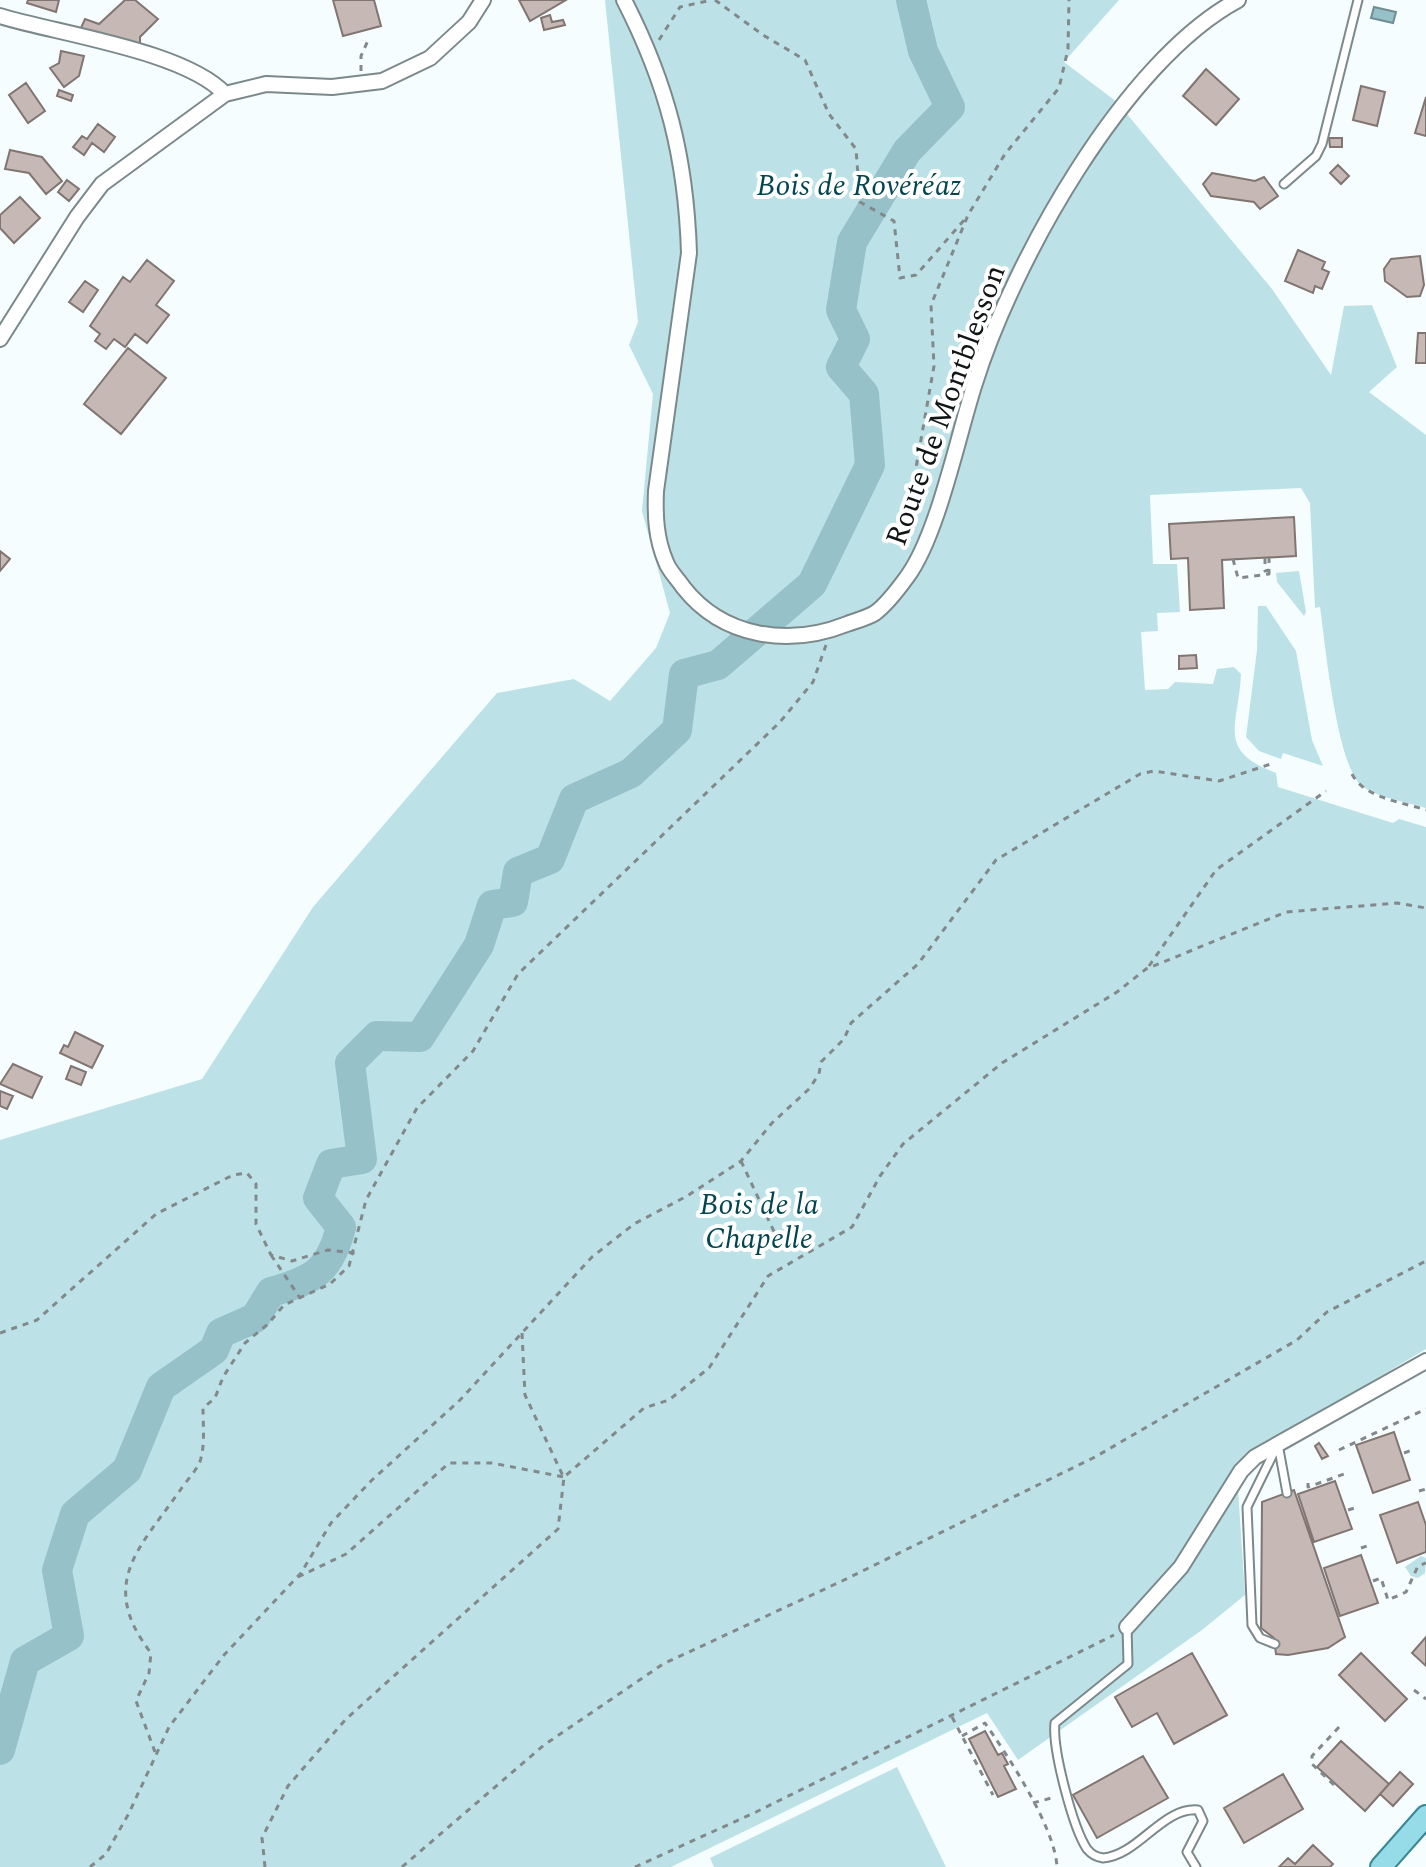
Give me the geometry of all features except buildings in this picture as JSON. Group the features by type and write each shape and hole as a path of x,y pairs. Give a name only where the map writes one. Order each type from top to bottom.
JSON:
{"main road":[{"path":"1381,1867 1426,1816"}],"street":[{"path":"0,339 77,217 102,184 225,94 266,84 332,87 382,81 430,58 469,22 483,0"},
{"name":"Route de Montblesson","path":"624,0 667,96 685,179 689,253 656,491 655,526 666,565 696,603 714,618 739,629 779,638 832,630 875,613 908,576 926,543 980,366 1023,267 1065,189 1088,153 1157,66 1192,30 1238,0"},
{"path":"0,16 157,58 212,80 225,94"},
{"path":"1127,1627 1181,1567 1241,1471 1255,1457 1426,1361"}],"lane":[{"path":"1284,184 1316,156 1322,144 1358,0"},
{"path":"1278,1444 1287,1493"},
{"path":"1275,1644 1260,1638 1252,1625 1247,1507 1278,1444"},
{"path":"1127,1627 1128,1664 1055,1723 1057,1758 1066,1794 1086,1848 1092,1855 1103,1858 1122,1853 1180,1814 1198,1810 1203,1821 1187,1852 1196,1867"}],"path":[{"path":"649,51 680,7 714,0 805,60 829,114 856,149 860,202 894,221 900,278 916,275 968,215"},
{"path":"908,576 905,561 909,507 934,366 931,305 968,215 1005,154 1059,88 1068,49 1069,0"},
{"path":"362,74 361,56 369,38"},
{"path":"1233,559 1238,578 1269,574 1269,570 1265,571 1267,558"},
{"path":"155,1752 136,1701 149,1673 151,1653 137,1635 123,1589 127,1571 148,1534 201,1459 203,1408 215,1398 223,1377 245,1343 268,1324 284,1305 330,1284 349,1266 355,1253 366,1200 417,1108 473,1051 518,974 780,722 813,682 832,630"},
{"path":"90,1867 106,1854 169,1727 224,1655 296,1578 331,1523 404,1448 460,1400 592,1257 634,1224 687,1196 741,1161 772,1123 809,1089 819,1074 821,1062 844,1039 851,1023 918,964 1006,851 1140,774 1154,771 1174,777 1196,776 1219,781 1274,763"},
{"path":"1352,774 1358,785 1372,793 1426,810"},
{"path":"1146,969 1216,870 1326,791"},
{"path":"564,1477 644,1408 669,1400 709,1368 768,1276 852,1227 880,1176 903,1144 1002,1063 1117,992 1146,969 1286,912 1381,903 1426,908"},
{"path":"741,1161 777,1238 813,1247"},
{"path":"0,1333 37,1320 156,1214 233,1175 247,1173 256,1184 256,1224 271,1255 300,1298"},
{"path":"271,1255 292,1261 328,1250 355,1253"},
{"path":"402,1867 544,1745 663,1664 1095,1457 1297,1340 1327,1312 1426,1261"},
{"path":"265,1867 262,1838 288,1786 346,1719 558,1529 564,1477 525,1395 522,1333"},
{"path":"1339,1450 1426,1409"},
{"path":"1404,1453 1415,1449"},
{"path":"296,1578 346,1554 449,1463 492,1463 564,1477"},
{"path":"1308,1483 1308,1487 1316,1487 1347,1473"},
{"path":"1419,1491 1426,1489"},
{"path":"1348,1510 1358,1507"},
{"path":"1361,1548 1370,1545"},
{"path":"1373,1581 1381,1578 1388,1600 1406,1592 1418,1566 1426,1563"},
{"path":"635,1867 1089,1651 1127,1627"},
{"path":"1414,1690 1426,1699"},
{"path":"952,1716 993,1795"},
{"path":"962,1736 985,1723 1014,1765 1033,1803 1057,1867"},
{"path":"1334,1785 1312,1764 1312,1756 1341,1725"},
{"path":"1033,1803 1066,1794"}],"green space":[{"name":"Bois de la Chapelle","path":"605,0 1119,0 1064,62 1117,102 1272,289 1331,375 1344,306 1372,305 1397,367 1369,392 1426,435 1426,808 1384,797 1362,786 1353,774 1339,730 1320,607 1315,608 1310,503 1301,488 1150,495 1153,564 1177,564 1180,612 1157,613 1158,631 1141,632 1145,690 1168,689 1175,682 1213,684 1217,669 1234,667 1241,674 1235,722 1238,745 1257,764 1276,773 1278,787 1393,823 1399,819 1426,827 1426,1349 1270,1442 1238,1489 1245,1595 1202,1630 1018,1760 987,1713 671,1867 0,1867 0,1140 202,1079 313,907 497,693 574,679 610,701 656,648 670,613 642,511 653,394 629,345 638,322"},
{"path":"1299,571 1306,612 1304,616 1277,582 1276,573"},
{"path":"1258,606 1266,606 1296,651 1312,740 1323,766 1283,753 1281,759 1259,751 1246,737 1257,650"},
{"path":"1421,1556 1426,1558 1425,1573 1418,1578 1411,1576 1405,1567"},
{"path":"897,1767 946,1867 714,1867 710,1858"}],"shaded area":[{"path":"1374,7 1396,12 1393,23 1371,18"}],"waterway":[{"path":"0,1750 25,1661 69,1636 57,1570 75,1514 127,1470 161,1387 214,1350 221,1333 255,1318 271,1292 309,1278 318,1272 331,1254 341,1227 318,1198 331,1164 362,1159 350,1063 377,1036 420,1037 479,945 492,905 513,902 518,872 550,859 574,799 631,773 677,730 684,674 718,665 812,584 870,465 864,394 841,367 855,339 841,310 852,242 907,151 950,107 923,51 911,0"}],"park label":[{"name":"Bois de Rovéréaz","path":"859,185"}]}
